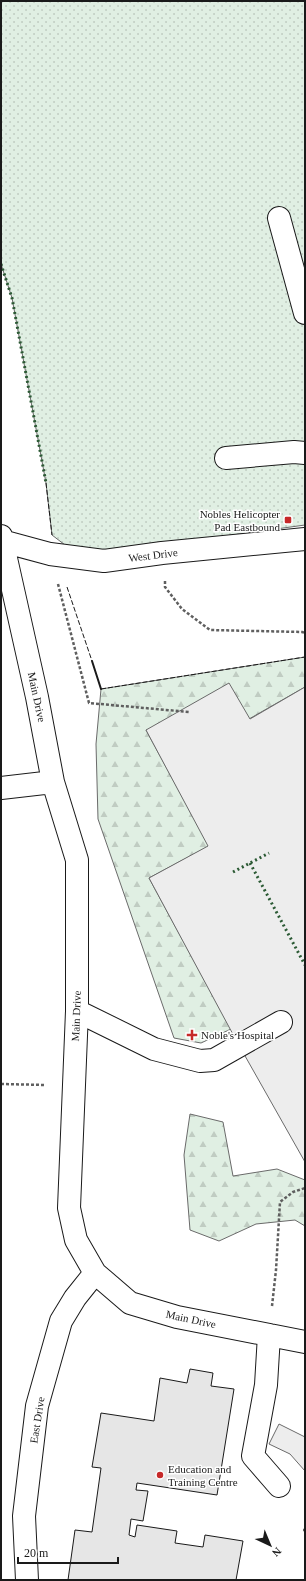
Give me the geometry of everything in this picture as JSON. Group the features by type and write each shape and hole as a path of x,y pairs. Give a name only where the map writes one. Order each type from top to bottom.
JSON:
{"street":[{"path":"280,218 305,313"},
{"path":"226,458 294,452 305,453"},
{"name":"West Drive","path":"2,539 50,554 104,561 162,553 305,539"},
{"name":"Main Drive","path":"2,539 37,697 53,782 77,860 77,1011 69,1208 76,1240 95,1273 130,1303 177,1317 305,1342"},
{"path":"1,788 53,782"},
{"path":"77,1011 154,1049 200,1061 214,1060 281,1022"},
{"name":"East Drive","path":"27,1580 24,1516 37,1406 61,1321 74,1298 95,1273"},
{"path":"269,1334 266,1385 253,1456 279,1486"}],"path":[{"path":"162,553 165,587 182,609 210,630 305,633"},
{"path":"50,554 89,703 189,712"},
{"path":"1,1084 48,1085"},
{"path":"271,1311 276,1270 280,1202 293,1192 305,1188"}],"green space":[{"path":"1,1 305,1 305,525 160,545 96,552 65,545 52,535 46,483 12,298 1,264"},
{"path":"305,657 305,687 249,719 146,730 209,846 149,878 231,1029 201,1043 174,1038 98,819 96,744 101,689"},
{"path":"190,1114 223,1122 233,1176 277,1169 305,1180 305,1226 295,1220 256,1224 219,1241 190,1230 184,1155"}],"shaded area":[{"path":"229,683 250,719 305,687 305,1162 236,1040 149,878 208,846 146,730"},
{"path":"279,1424 305,1437 305,1471 290,1454 269,1444"}],"building":[{"name":"Education and Training Centre","path":"190,1369 213,1373 211,1386 234,1389 217,1495 137,1483 136,1490 148,1491 143,1521 131,1519 129,1535 135,1537 137,1525 177,1531 175,1543 203,1547 205,1535 243,1541 236,1580 68,1580 75,1530 92,1532 101,1468 92,1467 101,1413 154,1421 160,1378 187,1383"}],"hedge":[{"path":"1,264 12,298 46,483"},
{"path":"233,872 269,853"},
{"path":"250,863 305,965"}],"fence":[{"path":"46,483 52,535"},
{"path":"67,587 92,661"},
{"path":"101,689 305,657"}],"wall":[{"path":"92,661 101,689"}],"place":[{"name":"Nobles Helicopter Pad Eastbound","path":"288,520"},
{"name":"Noble's Hospital","path":"192,1035"},
{"name":"Education and Training Centre","path":"160,1475"}]}
